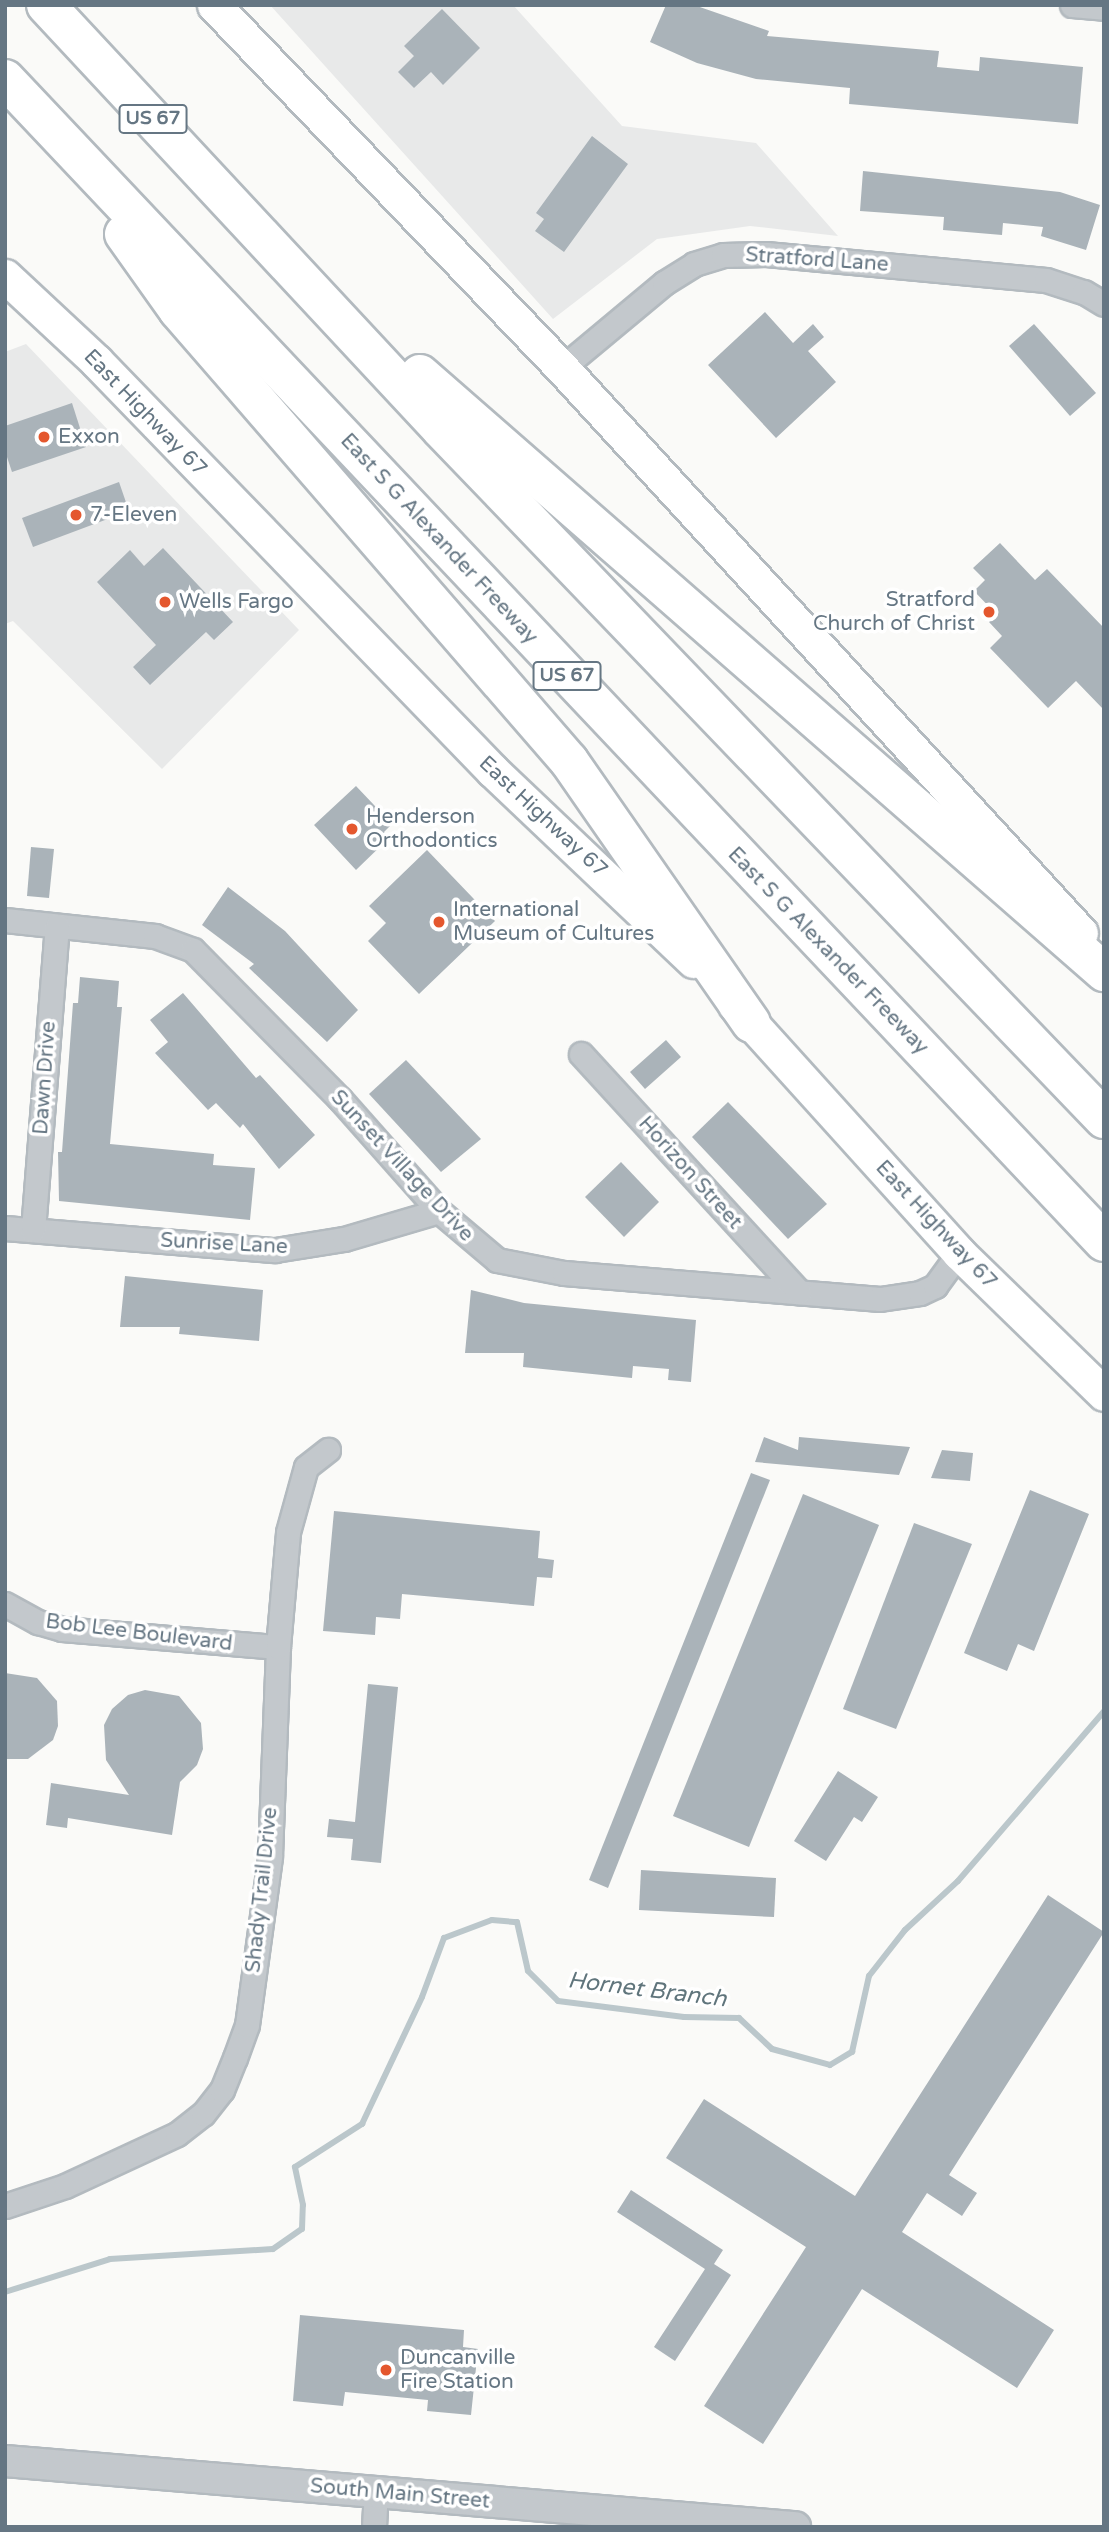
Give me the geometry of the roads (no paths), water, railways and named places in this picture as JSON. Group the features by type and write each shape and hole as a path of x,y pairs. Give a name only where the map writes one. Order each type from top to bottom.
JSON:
{"highway":[{"name":"US 67","path":"46,5 259,234 1104,1119"},
{"name":"East S G Alexander Freeway","path":"5,79 1104,1242"},
{"path":"32,108 178,310 569,761 751,1023"},
{"path":"259,234 1104,972"}],"main road":[{"path":"214,5 562,368 1104,958"},
{"name":"East Highway 67","path":"5,276 96,360 493,771 658,924 959,1253 1104,1394"}],"street":[{"path":"1072,5 1104,8"},
{"name":"Stratford Lane","path":"562,368 664,283 694,264 723,255 766,254 1046,280 1084,292 1104,304"},
{"name":"Sunset Village Drive","path":"5,920 155,936 193,950 340,1099 439,1211 474,1245 497,1261 522,1268 880,1298 920,1293 934,1286 959,1253"},
{"name":"Dawn Drive","path":"33,1230 57,926"},
{"name":"Horizon Street","path":"581,1054 799,1292"},
{"name":"Sunrise Lane","path":"5,1228 275,1250 344,1239 439,1211"},
{"name":"Shady Trail Drive","path":"5,2206 65,2186 177,2134 203,2114 222,2090 247,2025 270,1856 278,1647 292,1504 306,1467 328,1450"},
{"name":"Bob Lee Boulevard","path":"5,1604 38,1622 62,1629 278,1647"},
{"name":"South Main Street","path":"5,2461 795,2527"},
{"path":"374,2527 376,2492"}],"waterway":[{"name":"Hornet Branch","path":"5,2292 110,2259 273,2249 302,2229 303,2205 295,2167 362,2124 422,1997 444,1938 492,1920 517,1922 528,1971 558,2001 684,2017 739,2018 772,2049 830,2065 852,2052 869,1976 905,1930 958,1881 1104,1711"}],"place":[{"name":"Exxon","path":"44,437"},
{"name":"7-Eleven","path":"76,515"},
{"name":"Wells Fargo","path":"165,602"},
{"name":"Stratford Church of Christ","path":"989,612"},
{"name":"Henderson Orthodontics","path":"352,829"},
{"name":"International Museum of Cultures","path":"439,922"},
{"name":"Duncanville Fire Station","path":"386,2370"}]}
